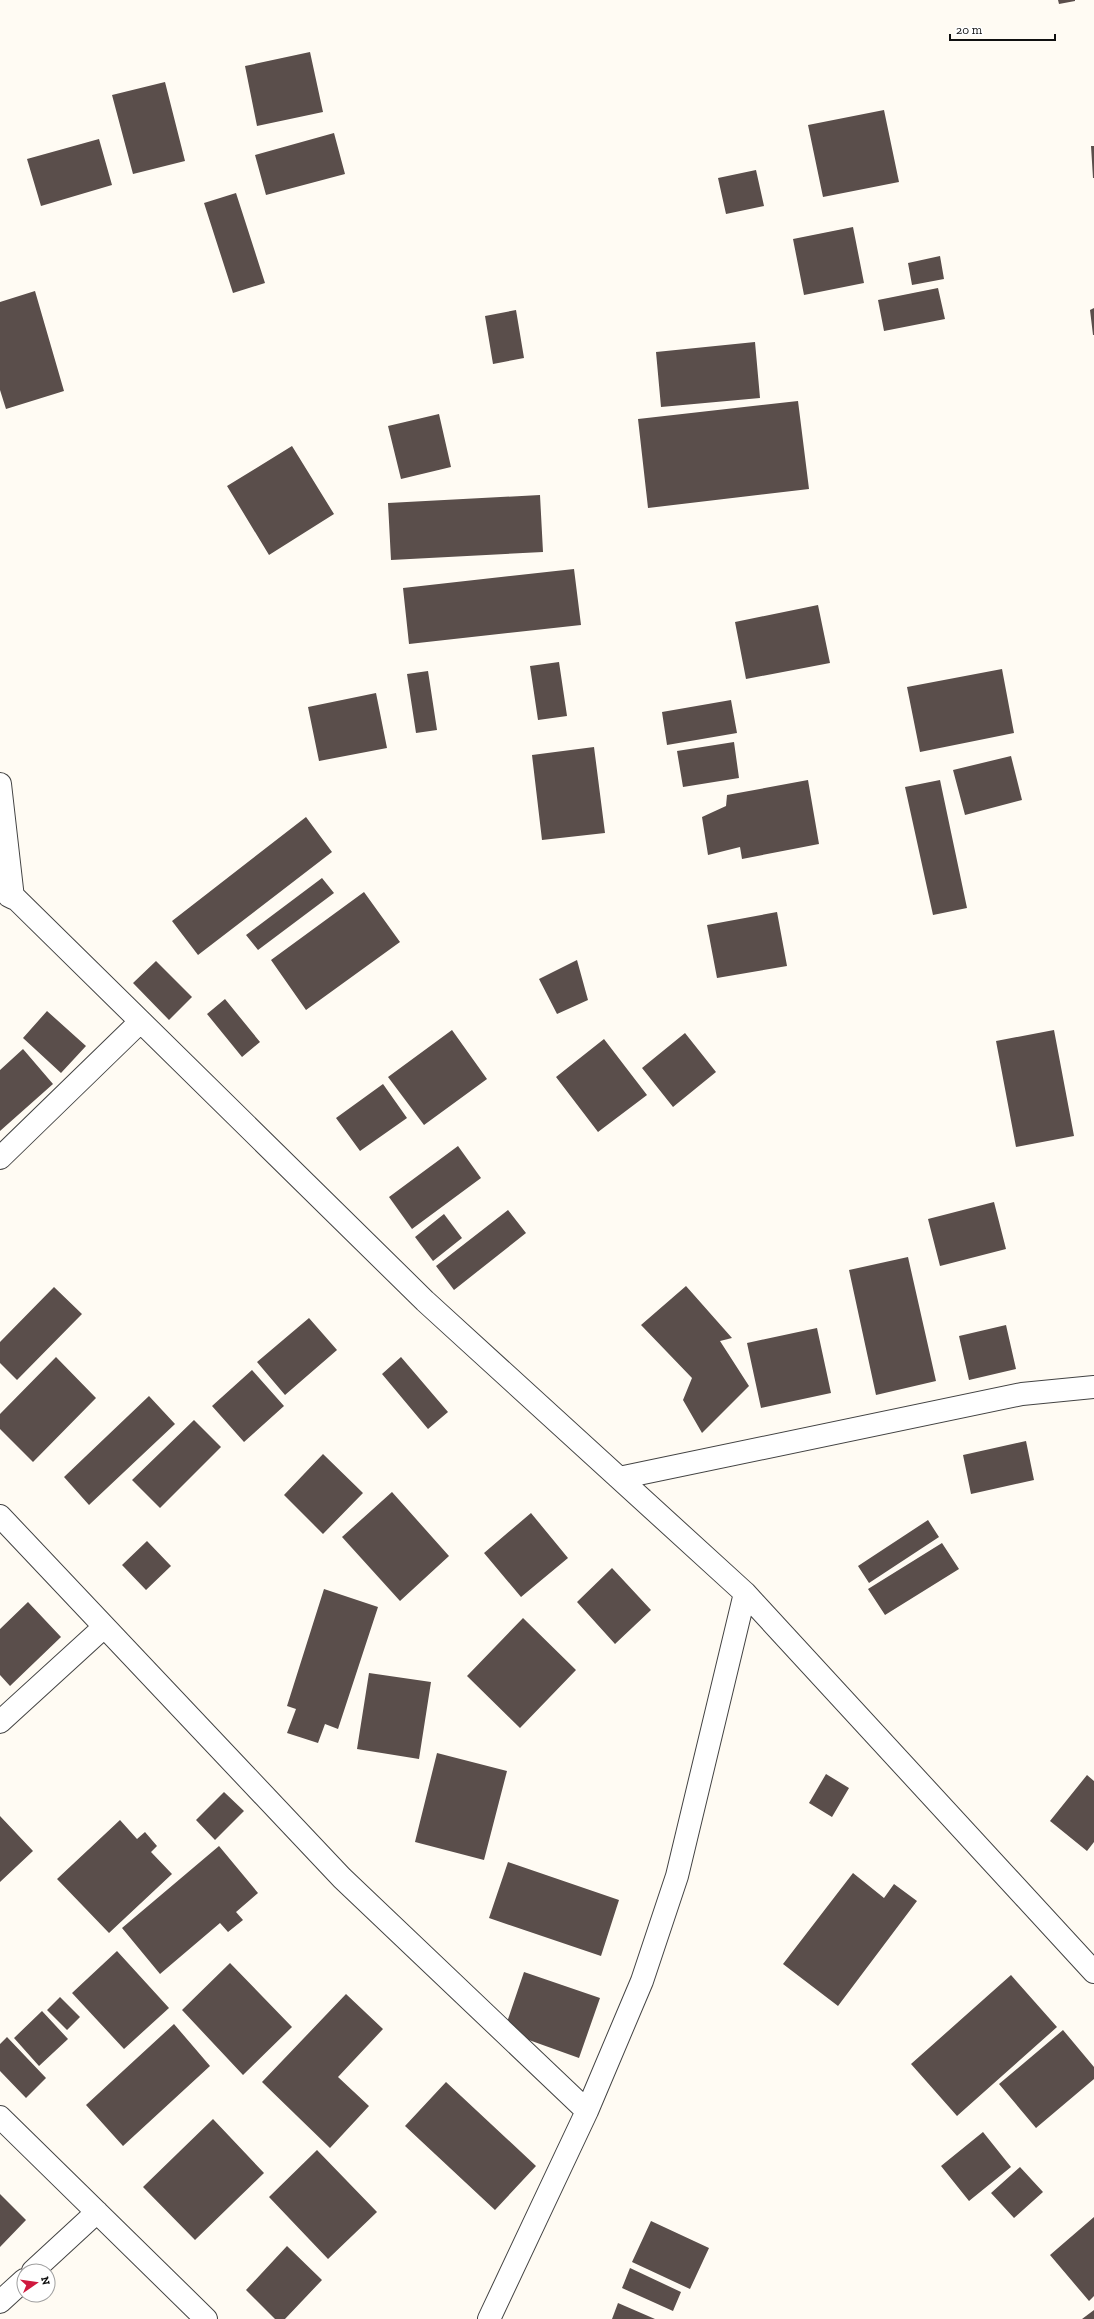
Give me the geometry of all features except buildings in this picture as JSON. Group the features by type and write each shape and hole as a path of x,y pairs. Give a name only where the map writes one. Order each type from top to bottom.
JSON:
{"street":[{"path":"0,784 4,892 140,1022 425,1301 745,1593 1094,1972"},
{"path":"0,1158 140,1022"},
{"path":"619,1478 1022,1394 1094,1387"},
{"path":"0,1516 342,1878 587,2111"},
{"path":"489,2319 587,2111 642,1981 677,1876 745,1593"},
{"path":"0,1722 104,1627"},
{"path":"0,2117 206,2319"},
{"path":"42,2263 97,2212"},
{"path":"0,2302 16,2287"}]}
